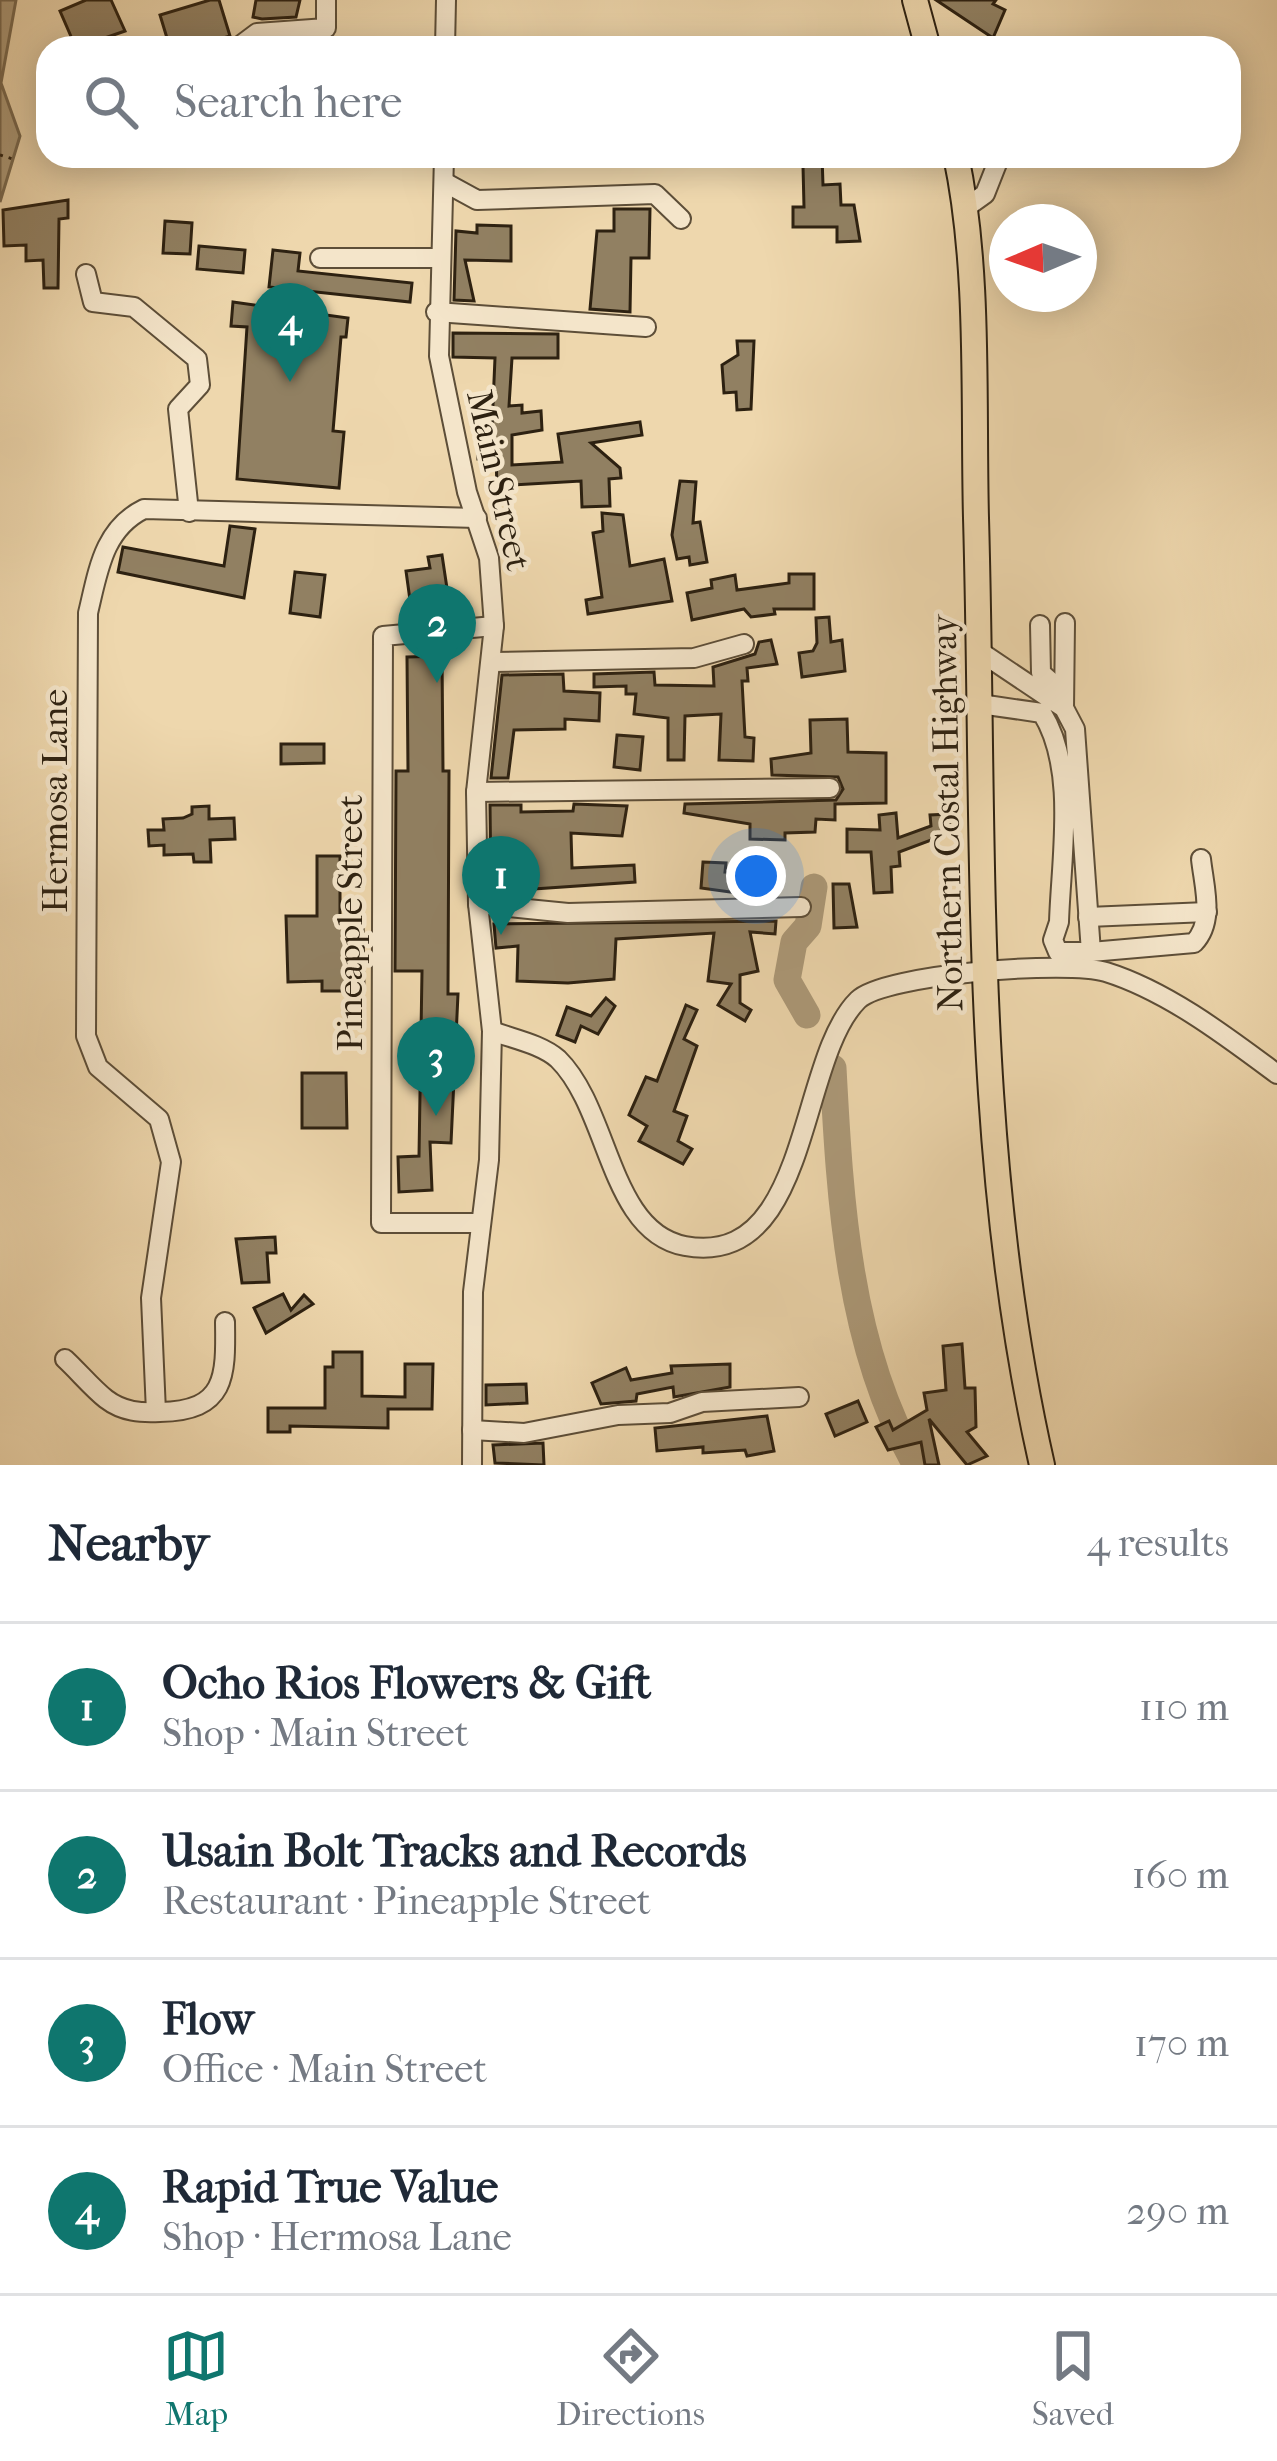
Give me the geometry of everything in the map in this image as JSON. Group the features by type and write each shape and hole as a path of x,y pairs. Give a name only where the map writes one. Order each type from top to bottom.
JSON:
{"main road":[{"path":"915,0 925,36"},
{"name":"Northern Costal Highway","path":"958,168 964,209 979,651 988,1103 1007,1280 1042,1465"}],"street":[{"path":"253,36 326,28 326,0"},
{"path":"445,36 446,0"},
{"name":"Main Street","path":"444,168 436,312 439,356 489,558 494,626 476,792 478,904 492,1031 489,1160 473,1292 472,1465"},
{"path":"964,209 985,194 995,168"},
{"path":"444,182 478,200 656,194 681,219"},
{"path":"320,258 438,258"},
{"path":"86,274 93,302 134,307 197,359 200,385 178,410 188,459 189,512"},
{"path":"436,312 646,327"},
{"name":"Hermosa Lane","path":"156,1412 151,1298 171,1162 159,1119 98,1067 86,1036 88,613 103,553 124,520 144,509 477,518"},
{"path":"1064,700 1065,623"},
{"path":"1040,625 1041,673 1064,700 1075,729 1091,952"},
{"name":"Pineapple Street","path":"480,1223 381,1223 383,636 494,626"},
{"path":"492,662 694,658 744,644"},
{"path":"979,651 1064,700"},
{"path":"980,704 1042,713 1055,735 1063,806 1059,922 1053,940 1058,952 1194,943 1208,912 1201,859"},
{"path":"476,792 830,788"},
{"path":"478,904 568,913 801,907"},
{"path":"1088,917 1208,912"},
{"path":"492,1031 543,1048 580,1087 627,1202 642,1224 659,1239 711,1248 748,1230 796,1166 817,1078 857,1000 903,979 1102,970 1155,994 1277,1074"},
{"path":"65,1359 107,1400 136,1414 186,1412 212,1397 226,1371 225,1322"},
{"path":"472,1430 524,1433 618,1414 670,1413 703,1402 800,1397"}],"path":[{"path":"0,155 16,160"}],"shaded area":[{"path":"0,0 16,0 1,83 20,136 0,202"}],"building":[{"path":"86,0 111,0 125,31 111,36 71,36 60,11"},
{"path":"219,0 230,36 166,36 160,15"},
{"path":"256,0 300,0 296,17 262,19 253,17"},
{"path":"936,0 996,0 993,4 1005,10 990,36"},
{"path":"803,168 822,168 823,185 840,184 841,205 854,205 860,241 837,242 837,227 793,227 793,207 804,207"},
{"path":"68,200 68,218 59,219 58,288 44,288 43,260 26,261 26,245 4,246 3,210"},
{"path":"614,209 650,209 649,258 631,258 630,312 590,309 597,231 614,231"},
{"path":"165,221 192,223 190,254 163,253"},
{"path":"477,225 511,226 511,261 465,260 474,301 454,300 456,231 477,233"},
{"path":"199,246 245,250 243,273 197,269"},
{"path":"273,250 300,253 298,271 412,283 410,302 269,287"},
{"path":"233,302 348,318 346,337 341,337 333,431 344,432 339,488 237,479 247,327 231,326"},
{"path":"453,333 558,334 558,358 512,358 509,406 522,405 522,413 541,411 542,430 512,435 512,465 562,462 558,434 640,422 642,435 591,443 620,468 621,478 609,479 610,506 582,507 581,481 497,486 496,459 478,459 478,427 492,427 495,358 453,357"},
{"path":"737,341 754,341 751,409 737,410 736,392 724,393 722,365 738,355"},
{"path":"680,481 696,482 693,523 700,522 707,562 690,565 689,557 677,559 672,535"},
{"path":"602,513 623,515 630,566 664,559 672,601 588,614 586,600 602,597 593,533 603,531"},
{"path":"230,526 255,529 244,598 118,572 123,547 224,566"},
{"path":"442,555 448,595 410,600 406,571 430,568 428,557"},
{"path":"295,572 325,575 320,617 290,613"},
{"path":"789,574 814,574 814,609 774,609 775,614 751,617 744,609 692,620 687,593 712,588 711,580 735,575 737,590 789,583"},
{"path":"829,617 831,642 842,640 845,671 802,677 799,653 813,651 816,618"},
{"path":"771,640 777,664 747,668 748,681 742,681 745,737 754,738 753,761 719,760 721,714 685,716 684,760 668,760 668,718 634,714 636,694 626,694 626,686 594,687 594,674 654,672 655,685 714,686 713,667 755,654 759,642"},
{"path":"442,656 443,771 449,771 448,994 458,994 451,1143 430,1142 432,1190 399,1192 398,1157 419,1156 422,971 395,971 396,771 408,771 407,657"},
{"path":"563,674 564,691 600,693 599,721 565,719 565,729 514,730 508,778 491,778 502,675"},
{"path":"847,719 848,752 886,753 886,803 835,804 835,820 816,819 815,832 785,833 785,840 750,839 750,824 684,813 685,804 836,800 843,789 838,777 772,775 771,759 811,753 810,720"},
{"path":"617,735 643,737 640,770 614,767"},
{"path":"281,744 324,744 324,763 281,764"},
{"path":"574,804 627,806 622,836 571,833 572,868 634,865 635,882 491,892 490,805 521,805 521,812 573,811"},
{"path":"209,806 209,819 234,818 235,839 210,840 211,862 194,862 193,854 164,855 164,845 149,846 148,830 164,830 163,819 183,818 192,814 192,807"},
{"path":"896,813 898,838 931,826 930,815 949,814 950,826 941,826 942,836 899,852 900,866 891,867 892,892 874,893 871,852 847,852 847,829 880,830 879,815"},
{"path":"317,856 340,856 340,926 363,926 364,991 322,991 322,981 288,982 286,916 317,916"},
{"path":"703,862 726,863 725,872 753,873 752,895 701,888"},
{"path":"833,884 849,884 857,927 834,928"},
{"path":"776,921 775,934 750,932 758,971 740,975 740,1003 751,1010 745,1021 718,1005 731,984 708,981 714,933 616,939 614,979 517,981 518,946 496,948 494,924"},
{"path":"606,998 615,1006 598,1034 581,1026 575,1042 557,1035 567,1007 591,1016"},
{"path":"686,1005 697,1010 684,1039 697,1046 674,1111 687,1116 678,1141 692,1149 683,1164 639,1141 647,1126 629,1115 646,1077 657,1081"},
{"path":"302,1073 346,1073 347,1128 302,1128"},
{"path":"275,1237 276,1253 267,1253 269,1282 242,1283 236,1239"},
{"path":"283,1294 291,1310 304,1295 313,1304 266,1333 254,1308"},
{"path":"962,1344 965,1388 975,1388 976,1427 967,1432 987,1456 967,1465 929,1419 939,1465 925,1465 921,1442 888,1450 876,1427 889,1421 893,1430 927,1410 924,1393 946,1390 943,1346"},
{"path":"333,1352 362,1352 362,1396 405,1397 405,1364 433,1364 432,1409 388,1409 388,1428 290,1426 290,1432 268,1432 268,1408 325,1408 325,1367 333,1367"},
{"path":"730,1364 730,1387 674,1397 673,1387 637,1394 636,1401 601,1404 592,1383 626,1368 631,1380 672,1373 671,1366"},
{"path":"526,1384 527,1403 486,1405 486,1385"},
{"path":"858,1401 867,1422 835,1436 826,1414"},
{"path":"767,1416 774,1451 747,1456 745,1450 703,1453 703,1447 657,1451 655,1428"},
{"path":"543,1443 544,1465 495,1463 493,1445"}],"waterway":[{"path":"807,1015 787,980 794,942 808,926 814,887"},
{"path":"833,1068 844,1221 862,1323 893,1420 916,1465"}],"place":[{"name":"Rapid True Value","path":"290,382"},
{"name":"Usain Bolt Tracks and Records","path":"437,683"},
{"name":"Ocho Rios Flowers & Gift","path":"501,935"},
{"name":"Flow","path":"436,1116"}]}
